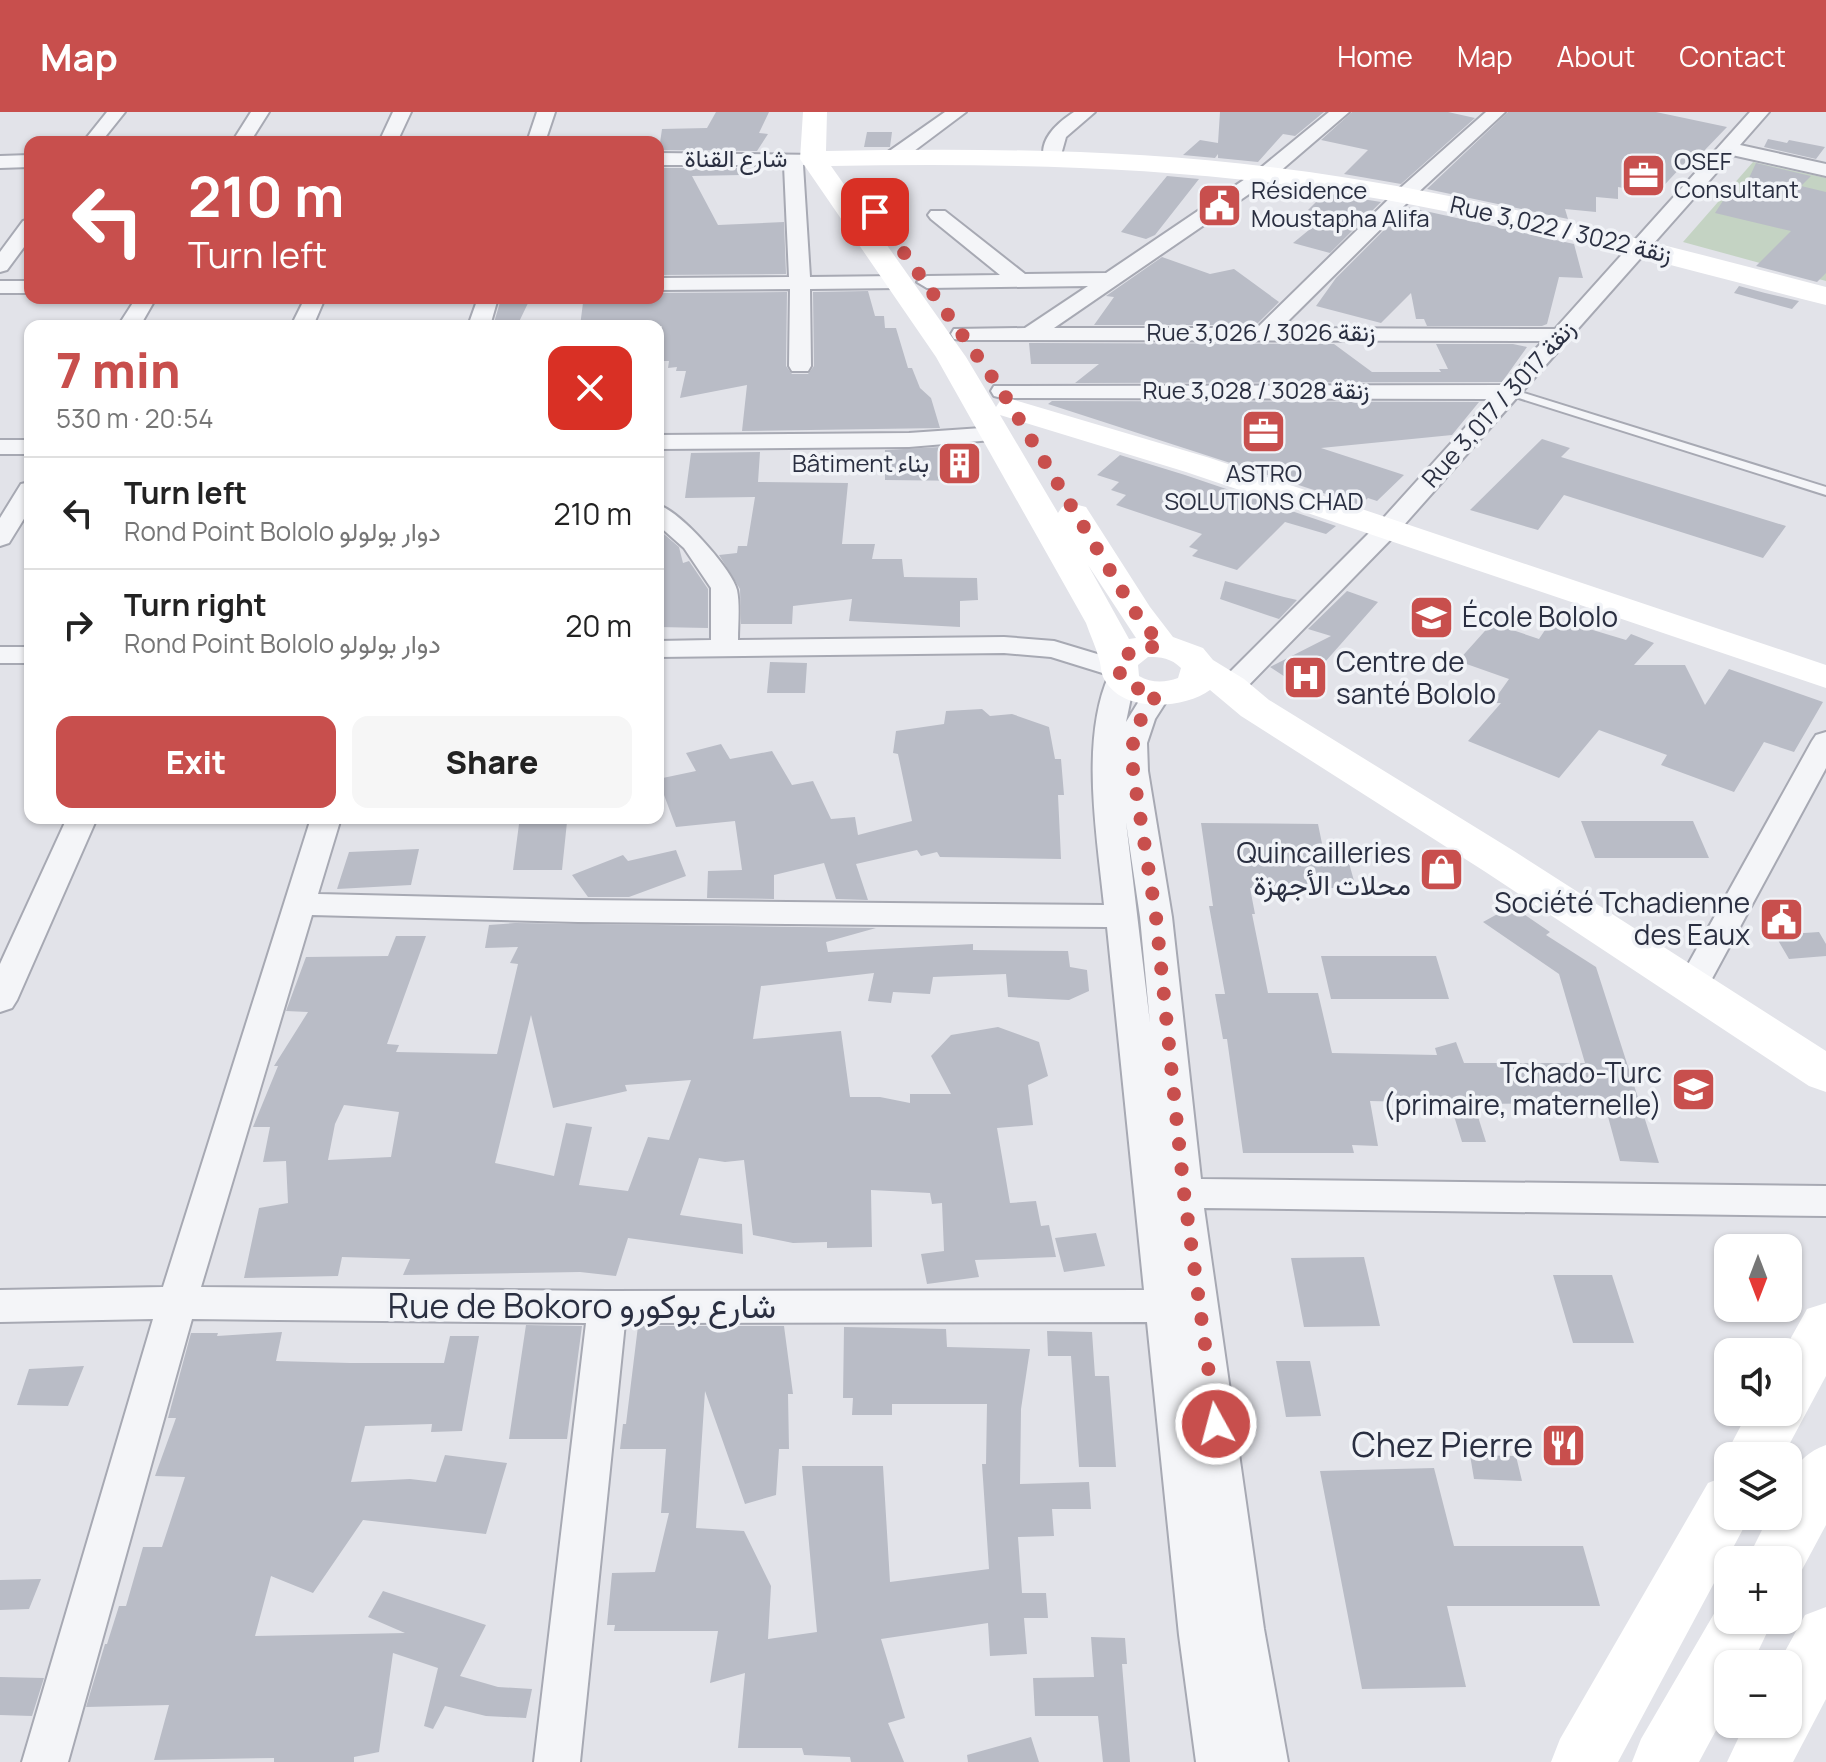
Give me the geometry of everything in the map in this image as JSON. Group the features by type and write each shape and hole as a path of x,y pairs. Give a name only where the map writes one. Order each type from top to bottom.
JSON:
{"main road":[{"path":"815,112 815,159 913,282 962,334 1003,411 1104,623 1119,669 1142,691 1206,690"},
{"path":"815,159 840,112"},
{"name":"Rue 3,022 / زنقة 3022","path":"815,159 895,156 1052,158 1264,175 1494,211 1826,296"},
{"path":"913,282 951,357 1003,411 1135,612 1161,646"},
{"path":"1003,411 1198,465 1826,677"},
{"path":"1119,669 1135,649 1161,646 1187,653 1206,690 1692,986 1826,1074"},
{"path":"1802,1368 1826,1325"},
{"path":"1784,1546 1826,1470"},
{"path":"1583,1762 1714,1526"},
{"path":"1664,1762 1735,1634"},
{"path":"1802,1681 1826,1636"},
{"path":"1759,1762 1772,1738"}],"street":[{"path":"97,136 116,112"},
{"path":"245,136 260,112"},
{"path":"391,136 402,112"},
{"path":"538,136 546,112"},
{"path":"895,156 957,112"},
{"path":"1052,158 1055,136 1066,124 1086,112"},
{"path":"1033,332 1264,175 1340,112"},
{"path":"1264,333 1404,195 1496,112"},
{"name":"Rue 3,017 / زنقة 3017","path":"1265,1762 1242,1629 1184,1193 1156,917 1133,771 1133,743 1141,719 1206,690 1387,529 1760,112"},
{"path":"1727,148 1826,170"},
{"name":"شارع القناة","path":"664,159 815,159"},
{"path":"800,366 800,283 815,159"},
{"path":"0,162 24,161"},
{"path":"938,215 1021,281"},
{"path":"0,266 24,233"},
{"path":"664,284 1108,279"},
{"path":"0,287 24,287"},
{"name":"Rue 3,026 / زنقة 3026","path":"962,334 1561,335"},
{"name":"Rue 3,028 / زنقة 3028","path":"664,442 909,440 1003,411 1510,392"},
{"path":"0,447 24,447"},
{"path":"0,538 24,499"},
{"path":"664,517 693,543 724,588 725,648"},
{"path":"664,649 1004,645 1054,649 1119,669 1108,769 1163,1306 1219,1762"},
{"path":"0,655 24,655"},
{"path":"1692,986 1826,741"},
{"path":"0,1000 79,824"},
{"path":"45,1762 178,1303 324,824"},
{"path":"300,904 578,911 1123,916"},
{"path":"1184,1193 1826,1201"},
{"name":"Rue de Bokoro شارع بوكورو","path":"0,1306 178,1303 607,1307 1163,1306"},
{"path":"557,1762 607,1307"}],"lane":[{"path":"1510,392 1826,491"}],"green space":[{"path":"1753,162 1826,178 1826,281 1683,242"}],"building":[{"path":"716,112 769,112 759,133 768,134 757,151 664,150 662,129 707,128"},
{"path":"1220,112 1324,112 1295,136 1283,134 1258,162 1218,158 1218,154 1215,158 1183,155 1200,140 1218,143"},
{"path":"1352,112 1448,112 1475,118 1401,184 1344,174 1368,150 1321,140"},
{"path":"1508,112 1656,112 1727,127 1702,153 1696,151 1656,194 1618,187 1618,199 1596,197 1596,212 1565,209 1568,219 1427,189"},
{"path":"867,132 892,132 890,147 864,147"},
{"path":"1768,139 1825,147 1816,159 1764,147"},
{"path":"1756,163 1811,176 1801,186 1826,192 1826,273 1817,282 1756,266 1791,231 1715,213 1730,190 1742,193"},
{"path":"664,168 746,168 741,175 692,176 718,225 784,222 786,274 664,275"},
{"path":"1167,176 1199,179 1155,235 1146,239 1121,232"},
{"path":"1325,193 1381,202 1330,253 1293,243 1326,216 1308,210"},
{"path":"1407,207 1574,244 1583,278 1559,277 1547,324 1542,326 1427,326 1424,319 1416,319 1411,293 1381,323 1316,306 1336,278"},
{"path":"1162,257 1210,274 1234,269 1279,302 1256,325 1094,325 1114,297 1106,296"},
{"path":"1739,286 1799,301 1792,309 1734,293"},
{"path":"868,291 875,316 884,316 885,328 896,328 908,368 912,368 920,388 931,398 940,428 742,431 747,385 680,398 686,371 676,371 677,367 668,368 669,361 664,361 664,320 581,320 583,304 664,304 664,293 787,292 786,366 792,374 808,374 814,366 813,292"},
{"path":"500,304 528,304 520,320 495,320"},
{"path":"1029,343 1334,344 1372,372 1441,372 1439,369 1448,369 1436,344 1513,344 1527,347 1502,382 1075,383 1099,364 1031,364"},
{"path":"1052,401 1479,402 1452,435 1321,448 1404,475 1377,501 1368,498 1360,505 1048,404"},
{"path":"1542,439 1570,448 1561,457 1786,526 1763,558 1564,495 1538,530 1470,510"},
{"path":"965,448 975,481 885,480 885,450"},
{"path":"760,452 758,482 848,483 842,544 875,544 872,559 902,559 904,577 977,578 978,600 960,601 960,627 849,621 852,599 793,606 792,624 741,624 740,589 719,555 737,553 738,546 747,546 755,497 685,498 691,453"},
{"path":"1120,455 1336,526 1326,534 1285,522 1237,570 1192,556 1198,550 1189,547 1202,534 1116,505 1126,495 1111,490 1119,482 1097,475"},
{"path":"664,534 679,547 683,563 689,561 708,589 708,628 664,627"},
{"path":"1225,581 1297,600 1279,619 1220,599"},
{"path":"1347,591 1378,602 1302,688 1270,667 1331,636 1308,629"},
{"path":"1553,618 1626,640 1631,634 1654,643 1634,665 1685,665 1705,705 1729,669 1823,702 1794,752 1764,742 1734,792 1661,765 1667,755 1599,730 1559,778 1468,741 1501,703 1492,703 1509,679 1458,661 1492,623 1539,639"},
{"path":"770,662 807,663 805,693 767,693"},
{"path":"982,709 990,716 1012,714 1049,727 1055,759 1061,759 1064,795 1058,795 1061,859 940,857 937,852 921,856 917,850 856,864 868,900 836,899 824,863 774,875 774,899 707,898 708,871 742,870 735,821 676,827 664,795 664,778 696,771 686,753 721,744 730,759 772,751 792,785 813,781 831,819 855,817 858,835 912,821 898,754 893,753 896,731 944,724 946,711"},
{"path":"1581,821 1693,821 1709,858 1595,858"},
{"path":"1201,823 1318,824 1326,863 1349,863 1356,888 1250,888 1255,914 1252,914 1268,993 1318,993 1332,1053 1437,1055 1435,1048 1456,1042 1464,1063 1585,1063 1559,974 1483,922 1512,906 1550,932 1546,935 1596,967 1659,1163 1620,1161 1607,1113 1601,1113 1598,1103 1474,1104 1486,1142 1462,1142 1450,1103 1370,1101 1378,1146 1352,1145 1354,1153 1243,1153 1227,1039 1223,1039 1215,994 1225,994 1209,906 1213,906"},
{"path":"519,824 567,824 562,870 513,870"},
{"path":"419,849 411,885 337,889 349,852"},
{"path":"676,850 686,876 629,897 588,897 572,875 623,855 628,861"},
{"path":"489,925 876,928 826,942 828,952 973,944 973,950 1068,951 1070,967 1087,970 1089,991 1069,1000 1008,997 1006,974 933,977 930,994 893,992 891,1003 868,1001 874,973 761,986 753,1039 841,1031 850,1097 880,1097 910,1103 910,1094 951,1094 931,1056 951,1035 998,1027 1039,1042 1048,1076 1028,1085 1033,1125 997,1128 1010,1203 1036,1201 1041,1226 1049,1225 1056,1257 975,1260 979,1277 927,1284 921,1254 944,1251 942,1203 932,1204 930,1193 871,1190 872,1247 827,1248 827,1242 793,1243 753,1235 744,1160 725,1162 699,1158 680,1215 742,1224 743,1254 628,1238 616,1276 580,1272 403,1275 410,1259 342,1257 338,1276 244,1278 259,1208 288,1203 286,1161 263,1162 270,1127 253,1127 278,1066 274,1066 308,1012 286,1011 306,957 388,956 396,936 426,936 387,1044 399,1045 396,1052 497,1054 518,964 510,963 518,947 485,948","holes":["531,1015 553,1108 627,1091 625,1085 691,1080 669,1140 648,1137 628,1191 579,1185 592,1127 566,1123 554,1176 495,1163","344,1105 399,1112 391,1157 328,1160 335,1124"]},
{"path":"1819,932 1826,944 1826,956 1789,959 1775,935"},
{"path":"1321,956 1436,956 1449,999 1331,999"},
{"path":"1096,1233 1105,1266 1064,1272 1055,1238"},
{"path":"1364,1257 1380,1326 1304,1327 1291,1258"},
{"path":"1553,1275 1612,1275 1634,1343 1573,1343"},
{"path":"526,1325 582,1326 567,1439 509,1439"},
{"path":"638,1326 784,1326 793,1394 788,1394 789,1449 779,1449 776,1495 745,1504 705,1391 696,1528 744,1531 771,1586 768,1639 817,1632 802,1466 883,1466 890,1582 989,1569 982,1464 986,1464 987,1404 892,1404 892,1415 852,1415 853,1398 843,1398 844,1327 946,1329 947,1347 1030,1349 1021,1409 1020,1484 1089,1482 1091,1509 1052,1509 1054,1536 1018,1537 1022,1593 1046,1593 1048,1618 1024,1618 1027,1654 990,1656 988,1623 881,1639 905,1718 888,1723 904,1762 851,1762 850,1757 804,1755 802,1748 738,1748 745,1673 710,1683 718,1631 614,1631 615,1625 607,1625 612,1573 655,1572 669,1513 661,1513 666,1449 620,1449"},
{"path":"1047,1331 1092,1332 1095,1376 1109,1376 1116,1467 1079,1467 1071,1356 1048,1356"},
{"path":"282,1332 276,1361 444,1363 450,1336 479,1336 462,1431 431,1432 432,1424 365,1426 351,1482 410,1479 436,1482 445,1455 507,1463 486,1534 363,1520 313,1593 271,1576 255,1636 405,1633 368,1617 383,1591 486,1625 460,1676 498,1687 532,1689 526,1718 486,1716 445,1706 433,1729 424,1726 438,1668 393,1653 379,1752 354,1757 354,1762 274,1762 274,1758 154,1760 169,1705 86,1707 119,1606 126,1606 143,1547 162,1547 185,1477 155,1476 176,1418 168,1418 191,1333 218,1333 217,1336"},
{"path":"1276,1361 1310,1361 1321,1416 1286,1417"},
{"path":"84,1366 68,1406 17,1405 29,1369"},
{"path":"1470,1455 1516,1456 1522,1481 1474,1479"},
{"path":"1434,1468 1454,1546 1583,1546 1600,1606 1447,1606 1466,1687 1362,1689 1320,1471"},
{"path":"41,1579 29,1609 0,1610 0,1580"},
{"path":"1091,1637 1125,1638 1127,1664 1122,1664 1130,1762 1103,1762 1098,1716 1035,1716 1033,1678 1094,1677"},
{"path":"0,1677 44,1678 32,1716 0,1715"},
{"path":"1031,1737 1039,1762 968,1762 967,1755"}],"place":[{"name":"OSEF Consultant","path":"1643,176"},
{"name":"Résidence Moustapha Alifa","path":"1220,205"},
{"name":"ASTRO SOLUTIONS CHAD","path":"1264,432"},
{"name":"Bâtiment بناء","path":"960,464"},
{"name":"École Bololo","path":"1431,617"},
{"name":"Centre de santé Bololo","path":"1305,678"},
{"name":"Quincailleries محلات الأجهزة","path":"1442,869"},
{"name":"Société Tchadienne des Eaux","path":"1781,919"},
{"name":"Tchado-Turc (primaire, maternelle)","path":"1693,1089"},
{"name":"Chez Pierre","path":"1564,1445"}],"route":[{"path":"875,212 1002,391 1135,612 1161,646 1147,646 1125,654 1117,669 1129,686 1157,694 1141,719 1133,743 1133,771 1156,917 1184,1193 1216,1424"}]}
